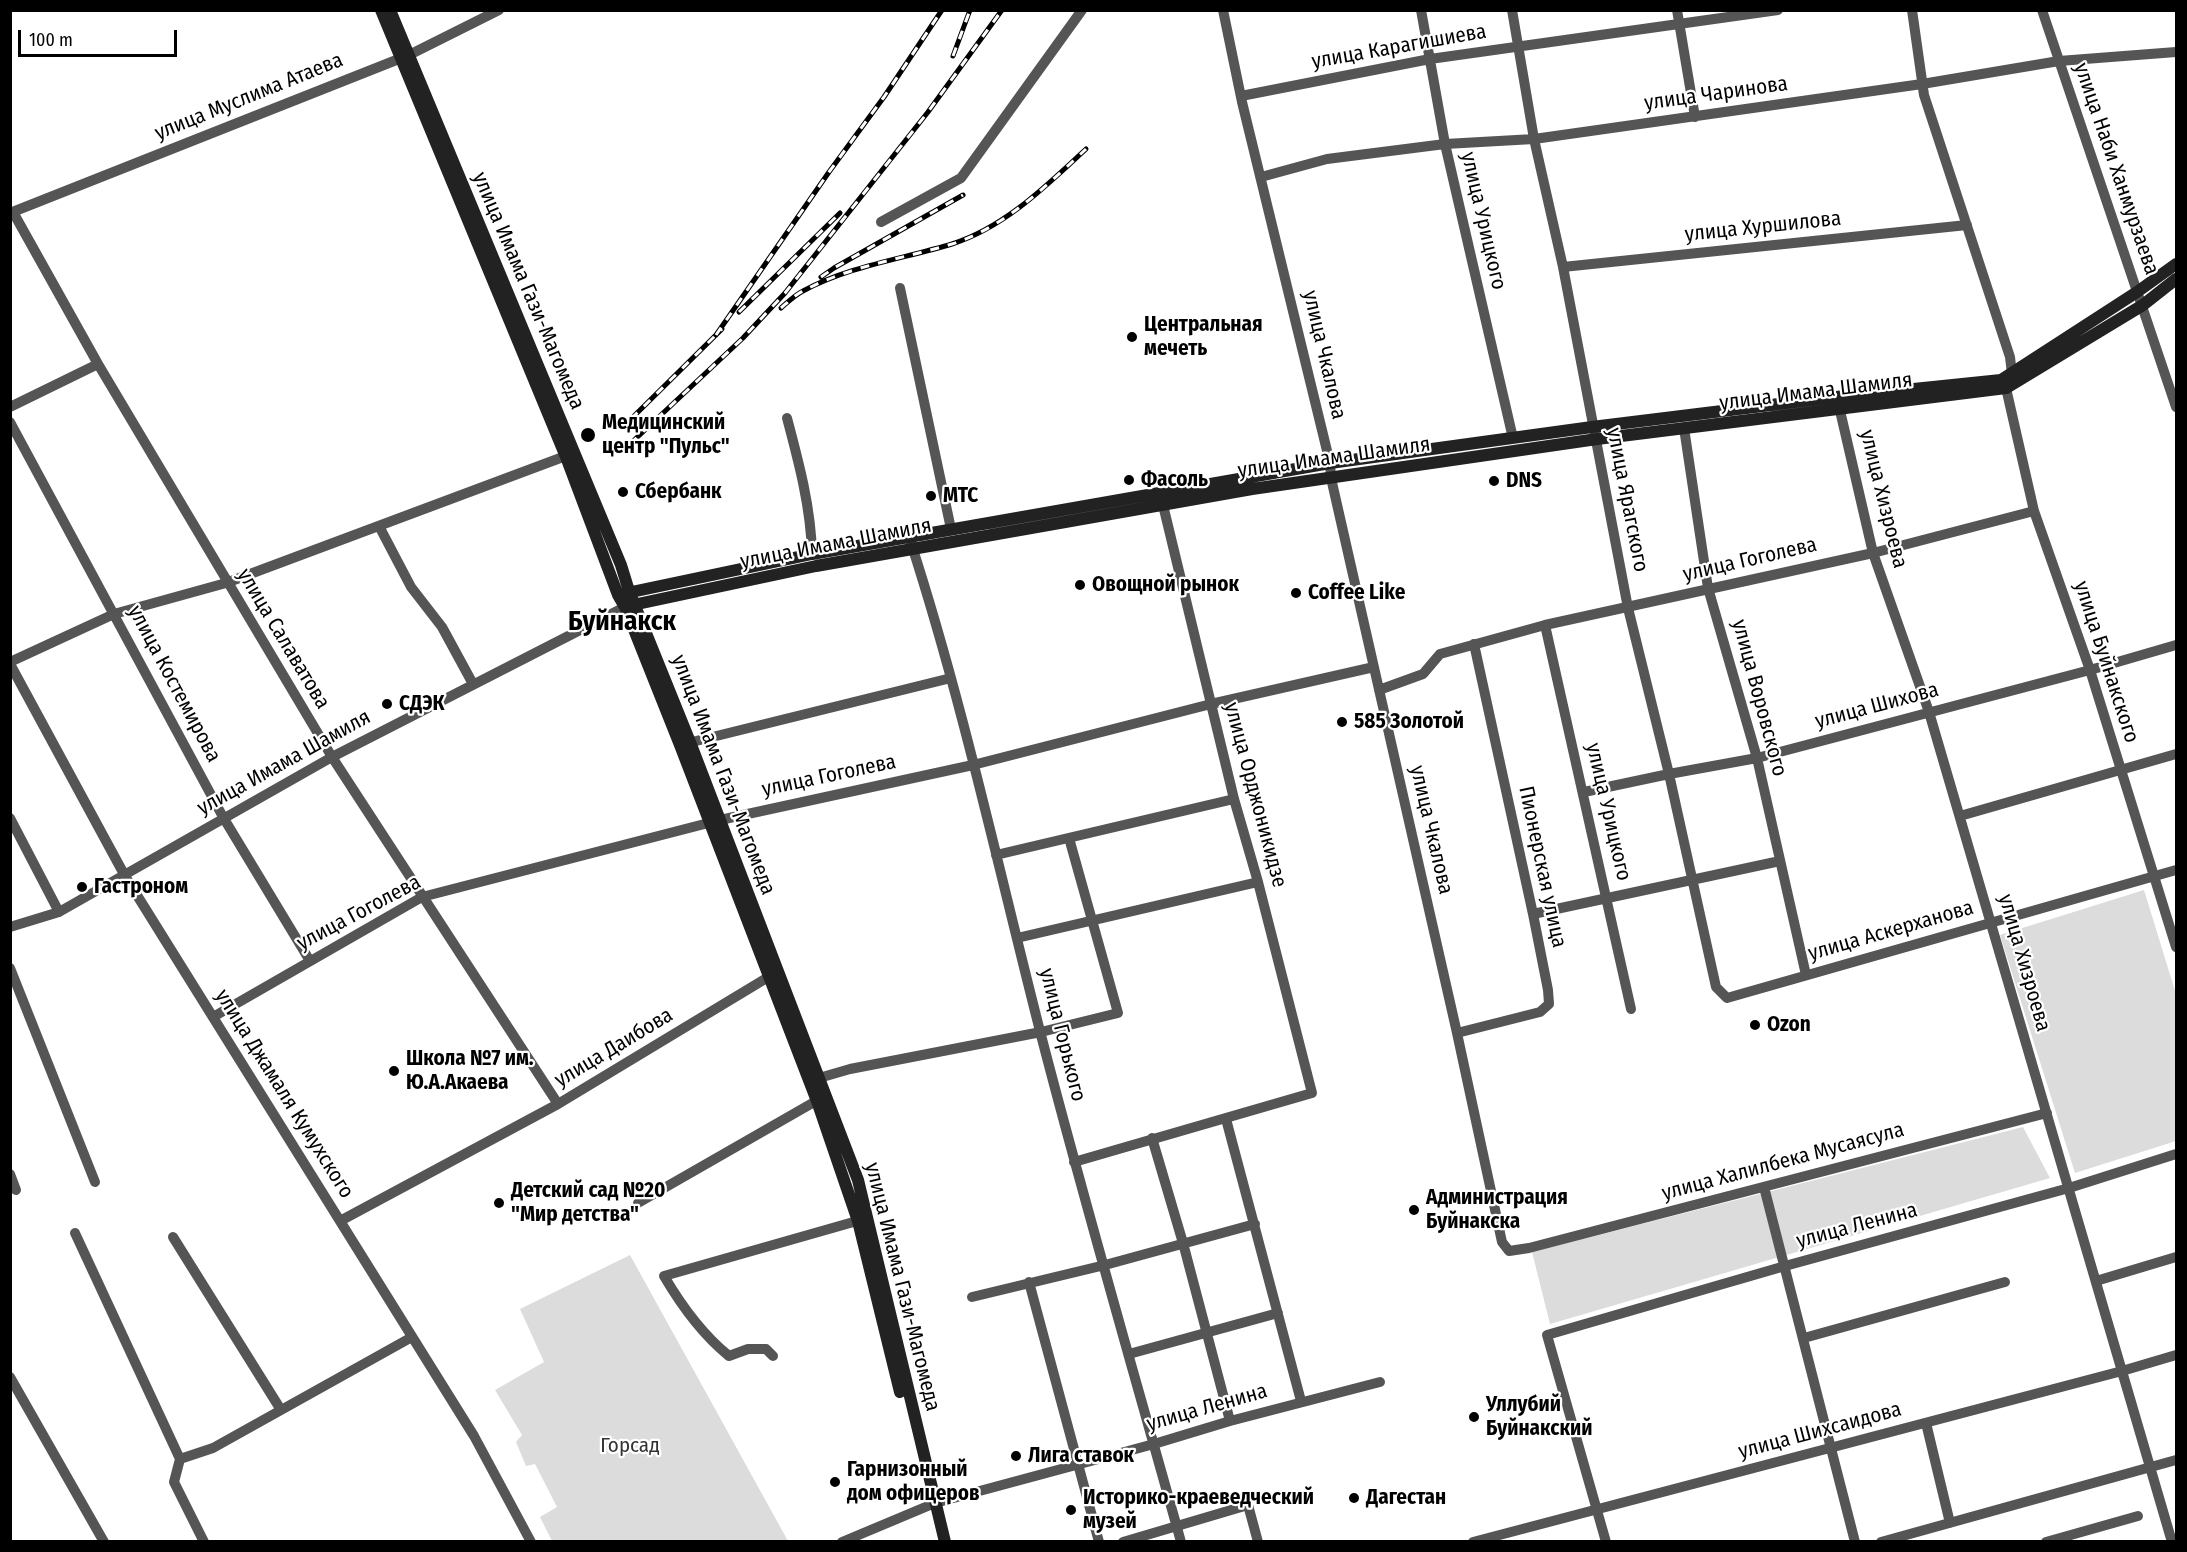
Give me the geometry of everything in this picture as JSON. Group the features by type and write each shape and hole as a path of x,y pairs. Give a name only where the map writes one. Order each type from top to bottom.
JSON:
{"main road":[{"path":"381,10 404,57"},
{"name":"улица Имама Гази-Магомеда","path":"390,10 404,57 570,455 621,566 624,593 685,743 773,974"},
{"name":"улица Имама Шамиля","path":"624,593 812,554 911,543 1163,505 1594,433 2001,380 2176,264"},
{"name":"улица Имама Шамиля","path":"630,606 816,566 911,543 951,530 1330,463 1515,437 1684,428 1838,403 2006,388 2144,305 2176,279"},
{"path":"773,974 819,1078 821,1098"},
{"path":"773,974 821,1098 863,1220 932,1504 945,1542"},
{"path":"932,1504 937,1542"}],"street":[{"name":"улица Муслима Атаева","path":"12,213 404,57 499,10"},
{"path":"881,222 961,178 1082,10"},
{"name":"улица Чкалова","path":"1223,10 1241,96 1330,463 1331,477 1502,1242 1509,1251 1529,1248"},
{"name":"улица Урицкого","path":"1421,10 1445,144 1512,434 1515,437"},
{"name":"улица Ярагского","path":"1512,10 1534,139 1563,267 1628,608 1669,774 1716,987 1721,993"},
{"path":"1677,10 1695,117"},
{"name":"улица Карагишиева","path":"1241,96 1430,59 1778,10"},
{"path":"1912,10 1924,95 2010,357 2012,374"},
{"name":"улица Наби Ханмурзаева","path":"2042,10 2137,292 2144,305 2176,407"},
{"name":"улица Чаринова","path":"1261,177 1327,159 1445,144 1534,139 1922,84 2059,61 2176,52"},
{"name":"улица Салаватова","path":"12,213 226,583 332,757 558,1104"},
{"name":"улица Хуршилова","path":"1563,267 1967,225"},
{"path":"900,288 951,530"},
{"path":"10,407 98,364"},
{"name":"улица Буйнакского","path":"2006,388 2034,511 2090,670 2176,947"},
{"name":"улица Хизроева","path":"1838,403 1873,553 1929,712 2172,1542"},
{"path":"787,418 804,485 812,533 812,554"},
{"name":"улица Костемирова","path":"10,422 223,817 310,961"},
{"name":"улица Воровского","path":"1684,428 1708,588 1756,758 1806,975"},
{"path":"10,663 114,614 226,583 570,455"},
{"name":"улица Орджоникидзе","path":"1163,505 1234,799 1258,882 1312,1093 1226,1119"},
{"name":"улица Гоголева","path":"1379,690 1423,674 1440,654 1474,644 1545,625 1873,553 2034,511"},
{"path":"379,526 411,587 442,627 472,684"},
{"name":"улица Горького","path":"911,543 951,678 1074,1162 1105,1265 1180,1542"},
{"name":"улица Имама Шамиля","path":"10,927 60,912 223,817 332,757 472,684 630,606"},
{"name":"улица Урицкого","path":"1545,625 1608,897 1631,1009"},
{"name":"Пионерская улица","path":"1457,1033 1539,1012 1549,1004 1533,914 1474,644"},
{"name":"улица Шихова","path":"1584,792 1756,758 2176,645"},
{"name":"улица Джамаля Кумухского","path":"10,663 125,876 474,1436 531,1542"},
{"name":"улица Гоголева","path":"213,1017 422,897 715,821 973,765 1211,704 1374,668"},
{"path":"685,743 951,678"},
{"path":"1960,816 2176,754"},
{"path":"996,855 1234,799"},
{"path":"10,818 60,912"},
{"path":"819,1078 1118,1014 1070,838"},
{"path":"1533,914 1780,861"},
{"name":"улица Аскерханова","path":"1721,993 1727,998 2176,870"},
{"path":"1017,938 1258,882"},
{"path":"10,968 95,1182"},
{"name":"улица Даибова","path":"340,1221 558,1104 773,974"},
{"path":"638,1203 821,1098"},
{"name":"улица Халилбека Мусаясула","path":"1529,1248 2047,1113"},
{"path":"1074,1162 1152,1138 1226,1119 1301,1401"},
{"path":"1152,1138 1184,1243 1230,1421"},
{"name":"улица Ленина","path":"1596,1510 1547,1335 1785,1266 2069,1188 2176,1154"},
{"path":"10,1174 16,1190"},
{"path":"1764,1187 1855,1542"},
{"path":"773,1356 766,1349 748,1349 729,1356 717,1347 695,1320 675,1295 664,1276 863,1220"},
{"path":"972,1297 1105,1265 1255,1224"},
{"path":"75,1233 180,1459 174,1482 202,1539"},
{"path":"173,1237 281,1410"},
{"path":"2096,1281 2176,1257"},
{"path":"1029,1282 1099,1542"},
{"path":"1804,1338 2006,1282"},
{"path":"1129,1354 1278,1313"},
{"path":"180,1459 213,1448 412,1337"},
{"name":"улица Шихсаидова","path":"1473,1542 2176,1355"},
{"path":"10,1377 104,1542"},
{"name":"улица Ленина","path":"842,1542 932,1504 1154,1444 1301,1401 1380,1382"},
{"path":"1926,1423 1950,1523"},
{"path":"1881,1542 1918,1537 1950,1523 2176,1461"},
{"path":"1124,1542 1248,1505 1258,1542"},
{"path":"1596,1510 1606,1542"},
{"path":"2046,1542 2138,1516"}],"green space":[{"path":"2144,890 2176,994 2176,1141 2075,1173 2000,935"},
{"path":"2023,1127 2050,1178 1550,1324 1532,1252"},
{"name":"Горсад","path":"630,1255 788,1541 552,1541 540,1517 557,1507 535,1464 526,1466 516,1442 522,1435 495,1390 544,1362 520,1309"}],"railway":[{"path":"716,335 884,97 942,10"},
{"path":"953,56 970,10"},
{"path":"630,444 743,338 785,293 928,112 1002,10"},
{"path":"781,308 800,293 839,275 971,237 1024,204 1086,149"},
{"path":"821,277 963,195"},
{"path":"739,312 840,213"},
{"path":"631,419 722,329"}],"place":[{"name":"Центральная мечеть","path":"1132,337"},
{"name":"Медицинский центр \"Пульс\"","path":"588,435"},
{"name":"Фасоль","path":"1129,480"},
{"name":"DNS","path":"1494,481"},
{"name":"Сбербанк","path":"623,492"},
{"name":"МТС","path":"931,496"},
{"name":"Овощной рынок","path":"1080,585"},
{"name":"Coffee Like","path":"1296,593"},
{"name":"СДЭК","path":"387,704"},
{"name":"585 Золотой","path":"1342,722"},
{"name":"Гастроном","path":"82,887"},
{"name":"Ozon","path":"1755,1025"},
{"name":"Школа №7 им. Ю.А.Акаева","path":"394,1071"},
{"name":"Детский сад №20 \"Мир детства\"","path":"499,1203"},
{"name":"Администрация Буйнакска","path":"1414,1210"},
{"name":"Уллубий Буйнакский","path":"1474,1417"},
{"name":"Лига ставок","path":"1016,1456"},
{"name":"Гарнизонный дом офицеров","path":"835,1482"},
{"name":"Дагестан","path":"1354,1498"},
{"name":"Историко-краеведческий музей","path":"1071,1510"}],"district":[{"name":"Буйнакск","path":"622,622"}]}
